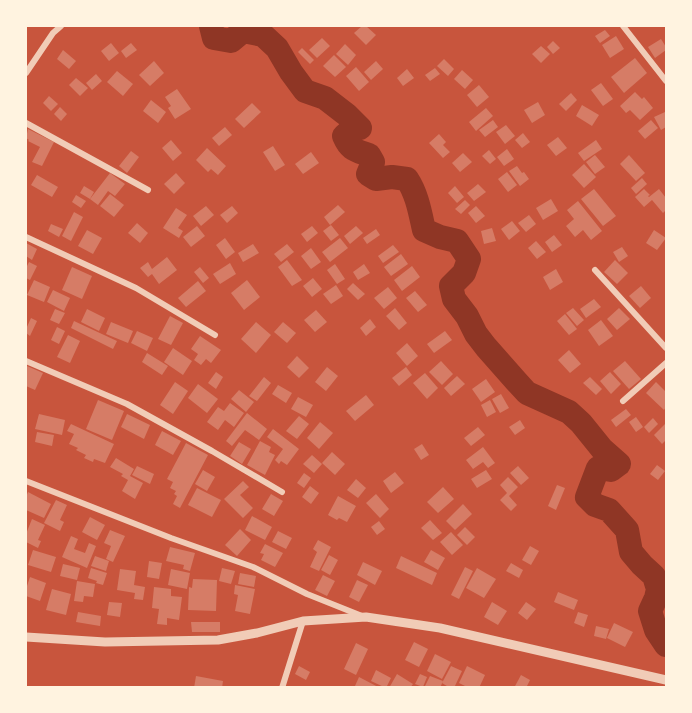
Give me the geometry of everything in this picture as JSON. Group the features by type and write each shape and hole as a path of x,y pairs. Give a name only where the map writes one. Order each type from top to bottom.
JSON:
{"street":[{"path":"26,73 53,33 61,26"},
{"path":"623,26 664,73 666,81"},
{"path":"26,123 148,190"},
{"path":"26,237 136,288 215,335"},
{"path":"595,270 666,348"},
{"path":"26,361 127,404 282,492"},
{"path":"623,401 666,363"},
{"path":"26,481 171,538 253,567 307,594 366,617"},
{"path":"26,637 105,642 218,640 303,621 366,617 440,628 666,680"},
{"path":"282,687 303,621"}],"building":[{"path":"362,26 366,26 376,35 366,45 354,33"},
{"path":"605,30 610,36 600,43 595,36"},
{"path":"616,36 624,49 610,58 602,45"},
{"path":"322,38 330,46 317,58 309,50"},
{"path":"661,39 666,50 655,58 648,47"},
{"path":"553,41 560,48 553,54 547,47"},
{"path":"111,43 119,53 109,61 101,51"},
{"path":"131,43 137,50 126,58 121,51"},
{"path":"345,44 356,55 348,65 336,54"},
{"path":"541,46 550,54 541,63 532,54"},
{"path":"302,48 314,60 310,64 298,52"},
{"path":"63,50 76,61 69,69 57,59"},
{"path":"334,55 346,67 335,77 323,66"},
{"path":"635,58 647,73 624,93 611,77"},
{"path":"444,59 454,69 448,76 437,66"},
{"path":"154,61 164,73 150,86 139,75"},
{"path":"376,61 383,69 371,80 364,72"},
{"path":"356,67 369,82 359,91 346,76"},
{"path":"435,68 440,74 430,81 425,75"},
{"path":"407,69 414,78 403,86 397,78"},
{"path":"462,70 473,80 465,89 454,79"},
{"path":"117,71 133,84 123,96 107,82"},
{"path":"96,74 102,81 92,90 86,83"},
{"path":"76,78 88,88 80,96 69,85"},
{"path":"601,83 613,99 603,106 591,90"},
{"path":"479,85 489,97 477,107 467,95"},
{"path":"177,89 191,109 175,119 168,108 171,106 165,97"},
{"path":"635,92 642,99 644,97 653,108 640,120 630,110 626,113 620,106"},
{"path":"571,93 577,100 566,111 559,104"},
{"path":"49,96 58,104 51,111 43,103"},
{"path":"151,100 166,112 158,123 143,111"},
{"path":"538,102 545,115 532,123 524,110"},
{"path":"252,103 261,112 244,128 235,119"},
{"path":"582,105 599,115 592,126 576,116"},
{"path":"60,107 67,114 61,121 54,114"},
{"path":"486,108 493,116 476,131 469,122"},
{"path":"665,112 666,127 661,130 654,117"},
{"path":"493,120 498,127 485,137 479,130"},
{"path":"651,120 658,128 645,139 638,131"},
{"path":"506,125 515,136 505,144 496,132"},
{"path":"225,127 232,135 219,146 212,138"},
{"path":"28,129 54,142 42,166 32,162 40,147 26,138"},
{"path":"523,133 530,142 522,148 515,140"},
{"path":"439,134 446,142 443,145 450,152 443,158 429,143"},
{"path":"558,137 567,148 556,156 547,145"},
{"path":"171,140 182,153 173,161 162,148"},
{"path":"596,140 602,149 584,161 578,153"},
{"path":"273,146 285,165 275,171 263,152"},
{"path":"207,148 226,166 218,175 211,169 208,172 196,160"},
{"path":"507,149 514,159 504,166 497,157"},
{"path":"489,150 496,159 490,164 482,156"},
{"path":"131,151 139,157 127,173 119,166"},
{"path":"311,152 319,163 303,174 295,164"},
{"path":"463,153 472,162 460,172 452,163"},
{"path":"595,155 605,167 595,174 586,162"},
{"path":"629,155 645,173 636,181 620,164"},
{"path":"584,164 596,177 584,188 572,175"},
{"path":"517,166 529,179 520,186 509,171"},
{"path":"507,172 517,185 508,192 498,179"},
{"path":"110,173 125,184 115,196 108,191 98,205 90,199"},
{"path":"176,173 185,183 174,194 164,184"},
{"path":"37,175 58,187 52,197 31,185"},
{"path":"642,178 647,184 636,194 631,188"},
{"path":"478,184 486,192 474,201 467,193"},
{"path":"84,186 94,192 90,199 80,193"},
{"path":"455,186 464,197 457,203 448,193"},
{"path":"594,189 616,216 603,226 581,199"},
{"path":"644,189 650,195 649,197 659,189 666,198 666,210 663,213 652,200 644,207 635,197"},
{"path":"110,194 124,205 114,217 100,206"},
{"path":"76,195 86,201 81,208 72,202"},
{"path":"551,199 558,211 543,220 536,208"},
{"path":"465,200 470,205 461,214 455,209"},
{"path":"578,201 602,231 591,240 583,230 575,237 566,226 574,219 567,210"},
{"path":"338,205 345,212 330,225 324,217"},
{"path":"206,206 214,215 201,226 193,216"},
{"path":"232,206 238,213 227,223 220,215"},
{"path":"476,206 485,216 476,223 468,213"},
{"path":"176,208 187,215 178,228 183,231 179,238 163,228"},
{"path":"74,212 83,217 71,241 62,236"},
{"path":"529,215 536,224 526,232 518,223"},
{"path":"512,221 520,231 509,240 501,229"},
{"path":"137,223 148,233 140,243 128,233"},
{"path":"51,224 63,229 59,237 48,231"},
{"path":"331,225 339,235 331,241 323,231"},
{"path":"197,226 205,236 191,247 183,237"},
{"path":"312,226 318,233 307,242 301,234"},
{"path":"356,226 363,233 350,244 344,236"},
{"path":"492,228 496,241 484,244 481,231"},
{"path":"376,229 380,235 367,244 363,238"},
{"path":"87,230 102,238 93,254 78,246"},
{"path":"654,230 666,238 657,250 646,243"},
{"path":"554,235 562,245 552,252 545,242"},
{"path":"225,238 235,252 226,259 216,245"},
{"path":"340,238 348,248 330,262 322,252"},
{"path":"536,241 546,252 537,259 528,248"},
{"path":"26,243 37,249 32,260 26,256"},
{"path":"253,244 259,253 243,262 238,253"},
{"path":"287,244 294,252 281,262 274,254"},
{"path":"393,245 399,252 383,263 378,256"},
{"path":"622,247 628,256 619,262 613,252"},
{"path":"311,248 321,262 311,269 301,256"},
{"path":"401,254 408,264 391,276 384,267"},
{"path":"167,257 177,270 159,284 152,274 148,277 140,268 148,262 152,269"},
{"path":"287,260 302,280 292,286 278,267"},
{"path":"615,260 628,273 617,284 604,272"},
{"path":"29,262 37,266 30,280 26,278 26,268"},
{"path":"230,263 236,274 220,284 213,274"},
{"path":"335,264 345,279 337,284 327,270"},
{"path":"364,264 370,273 358,280 353,272"},
{"path":"412,266 420,277 402,291 394,280"},
{"path":"72,267 92,276 82,299 62,290"},
{"path":"200,267 209,278 203,283 194,272"},
{"path":"556,269 563,282 550,290 543,277"},
{"path":"313,278 322,289 312,297 303,286"},
{"path":"34,280 50,287 44,302 27,295"},
{"path":"247,280 260,297 244,310 231,293"},
{"path":"198,281 206,291 186,307 178,298"},
{"path":"353,283 365,294 358,300 347,289"},
{"path":"336,285 343,296 331,304 323,294"},
{"path":"641,286 651,298 640,308 629,296"},
{"path":"388,287 397,298 384,309 374,298"},
{"path":"53,290 70,298 64,311 47,302"},
{"path":"415,291 427,305 418,312 406,298"},
{"path":"594,299 601,307 586,318 580,309"},
{"path":"395,308 407,323 399,330 386,316"},
{"path":"573,308 584,320 577,326 566,313"},
{"path":"619,308 630,319 617,330 607,319"},
{"path":"55,309 65,313 59,324 50,320"},
{"path":"87,309 105,318 99,331 81,322"},
{"path":"316,310 327,322 315,332 304,320"},
{"path":"565,314 577,329 569,335 557,321"},
{"path":"170,316 183,323 171,345 158,339"},
{"path":"31,318 37,321 30,336 26,333 26,329"},
{"path":"370,319 376,327 366,336 360,328"},
{"path":"601,320 613,336 599,346 588,330"},
{"path":"74,321 117,341 113,349 71,328"},
{"path":"111,322 133,331 128,343 106,334"},
{"path":"256,322 271,335 256,353 241,339"},
{"path":"283,322 296,333 287,343 274,332"},
{"path":"57,327 65,331 59,344 51,340"},
{"path":"137,331 153,338 147,351 131,343"},
{"path":"445,331 452,340 434,353 427,344"},
{"path":"68,335 80,341 70,363 57,357"},
{"path":"200,336 221,350 211,363 206,359 201,365 194,360 198,354 191,349"},
{"path":"407,343 418,356 407,366 396,353"},
{"path":"173,348 192,361 183,375 164,362"},
{"path":"569,350 581,364 570,373 558,360"},
{"path":"147,353 168,366 162,375 142,362"},
{"path":"297,356 309,368 299,378 287,367"},
{"path":"441,361 453,374 442,385 429,372"},
{"path":"625,361 641,379 629,389 613,371"},
{"path":"27,366 43,373 35,390 26,386"},
{"path":"327,367 338,376 326,391 315,382"},
{"path":"406,367 412,375 399,386 392,378"},
{"path":"216,372 223,377 216,389 208,383"},
{"path":"610,372 621,384 611,394 600,381"},
{"path":"425,373 438,388 427,399 413,383"},
{"path":"457,376 465,384 451,396 444,388"},
{"path":"264,377 271,383 257,401 249,396"},
{"path":"590,377 602,389 596,395 583,383"},
{"path":"486,379 495,392 481,402 472,389"},
{"path":"175,382 188,391 173,414 160,405"},
{"path":"656,382 666,392 664,410 646,393"},
{"path":"198,384 218,399 207,413 188,398"},
{"path":"278,385 292,393 286,403 272,394"},
{"path":"239,390 254,402 246,412 231,399"},
{"path":"501,394 509,408 500,413 492,399"},
{"path":"366,395 374,405 355,421 346,411"},
{"path":"298,397 313,405 306,417 291,409"},
{"path":"98,400 124,411 112,440 86,429"},
{"path":"490,400 496,412 487,417 481,405"},
{"path":"230,403 244,413 234,427 225,420 218,430 207,422 218,407 224,411"},
{"path":"626,409 631,415 616,427 611,420"},
{"path":"247,413 267,429 259,440 245,430 232,446 226,441"},
{"path":"39,414 65,420 62,435 35,429"},
{"path":"127,414 150,425 144,439 121,427"},
{"path":"299,416 309,424 297,439 286,431"},
{"path":"636,417 643,427 636,432 629,422"},
{"path":"653,418 658,424 649,433 644,427"},
{"path":"520,420 525,428 515,435 509,427"},
{"path":"320,422 333,433 319,449 307,438"},
{"path":"666,423 666,440 662,444 654,435"},
{"path":"71,424 114,444 105,463 94,459 93,462 84,458 86,455 69,444 74,434 67,431"},
{"path":"478,427 485,435 471,446 464,438"},
{"path":"273,429 299,449 287,465 281,461 279,464 275,460 283,449 267,437"},
{"path":"162,431 181,441 173,455 155,445"},
{"path":"37,432 54,435 52,446 35,442"},
{"path":"260,441 271,447 269,452 275,455 265,475 247,465"},
{"path":"239,442 251,449 242,464 230,456"},
{"path":"186,443 208,455 180,508 173,504 177,496 174,494 176,491 170,488 173,482 167,479"},
{"path":"422,444 429,455 421,460 414,449"},
{"path":"483,447 495,463 488,468 483,462 473,469 466,460"},
{"path":"332,452 345,464 335,475 322,463"},
{"path":"312,455 322,464 314,473 303,464"},
{"path":"116,458 134,469 130,476 143,483 135,499 122,491 128,480 121,476 123,474 110,467"},
{"path":"657,465 665,471 658,480 650,474"},
{"path":"137,466 154,474 150,484 132,475"},
{"path":"518,466 529,478 521,485 510,473"},
{"path":"203,470 215,477 207,491 195,484"},
{"path":"486,470 492,479 477,488 471,479"},
{"path":"395,472 404,483 391,493 383,481"},
{"path":"304,473 311,478 304,488 297,483"},
{"path":"508,477 518,487 509,496 517,505 511,511 500,500 507,493 500,485"},
{"path":"356,479 366,488 358,498 347,490"},
{"path":"243,481 249,487 240,495 253,508 243,518 224,499"},
{"path":"557,485 565,488 556,510 548,506"},
{"path":"310,486 319,493 311,504 302,497"},
{"path":"443,487 454,499 438,513 427,502"},
{"path":"197,488 221,500 212,517 188,505"},
{"path":"28,492 51,504 44,518 26,510"},
{"path":"271,494 283,501 274,516 262,509"},
{"path":"376,494 389,509 380,518 366,503"},
{"path":"338,496 356,506 347,522 328,515"},
{"path":"56,500 67,505 60,520 64,522 60,531 44,523"},
{"path":"463,504 472,514 455,530 446,521"},
{"path":"252,516 272,527 265,540 245,530"},
{"path":"90,517 105,525 97,540 82,532"},
{"path":"32,519 45,525 38,540 41,541 38,548 26,542 26,534"},
{"path":"430,520 442,533 433,540 421,528"},
{"path":"379,521 385,529 377,535 371,527"},
{"path":"465,527 475,537 467,545 457,535"},
{"path":"240,529 251,540 237,556 225,545"},
{"path":"110,530 125,536 113,562 106,559 111,546 104,543"},
{"path":"278,531 292,538 286,549 272,542"},
{"path":"451,532 463,545 452,555 440,542"},
{"path":"71,536 78,539 74,549 85,553 89,543 96,546 87,568 62,557"},
{"path":"318,540 331,547 319,571 310,567 317,552 313,549"},
{"path":"265,544 283,553 275,567 261,560 264,554 260,553"},
{"path":"530,546 539,551 531,565 522,560"},
{"path":"170,547 195,553 190,571 183,569 184,565 166,561"},
{"path":"33,550 56,557 51,572 28,565"},
{"path":"431,550 445,558 438,570 424,562"},
{"path":"329,555 338,560 330,575 321,570"},
{"path":"95,556 109,561 106,571 91,566"},
{"path":"401,556 437,573 432,585 396,568"},
{"path":"149,561 162,563 159,579 147,577"},
{"path":"363,562 382,571 375,585 357,575"},
{"path":"511,563 523,570 519,578 506,571"},
{"path":"63,564 80,568 77,580 60,576"},
{"path":"465,567 473,571 459,599 451,595"},
{"path":"91,568 107,573 103,585 88,578"},
{"path":"222,568 235,571 231,584 219,581"},
{"path":"477,568 496,579 484,598 466,588"},
{"path":"120,569 136,571 134,585 145,587 143,600 134,599 135,593 117,590"},
{"path":"171,569 190,573 187,589 168,585"},
{"path":"240,573 256,576 254,587 238,584"},
{"path":"323,575 335,581 327,596 315,590"},
{"path":"30,577 46,583 40,601 26,596"},
{"path":"193,579 217,580 216,611 188,610 189,587 192,588"},
{"path":"357,580 368,585 359,602 349,597"},
{"path":"77,581 95,584 93,597 84,596 83,602 74,601"},
{"path":"235,585 255,589 250,614 235,611 238,595 234,594"},
{"path":"154,587 171,589 171,596 182,597 179,620 167,618 167,625 157,624 159,609 152,608"},
{"path":"52,589 71,594 66,615 46,610"},
{"path":"558,592 578,600 574,610 554,602"},
{"path":"109,602 122,603 120,617 107,615"},
{"path":"492,602 507,611 498,625 484,617"},
{"path":"526,602 536,609 527,620 518,613"},
{"path":"78,612 101,616 100,626 76,622"},
{"path":"578,612 588,615 584,627 574,623"},
{"path":"191,622 220,622 220,632 192,632"},
{"path":"614,623 633,632 625,647 607,638"},
{"path":"596,626 609,629 606,639 594,636"},
{"path":"414,642 428,649 419,667 405,660"},
{"path":"356,643 368,649 356,675 344,669"},
{"path":"435,654 451,662 442,679 427,671"},
{"path":"299,666 310,672 306,680 295,674"},
{"path":"451,666 462,671 454,688 442,683"},
{"path":"467,666 485,675 479,688 469,688 459,683"},
{"path":"376,670 391,678 386,688 371,681"},
{"path":"397,674 413,684 410,688 389,688"},
{"path":"420,674 427,677 423,687 415,684"},
{"path":"521,675 530,680 526,688 514,688"},
{"path":"196,676 223,681 222,688 194,688"},
{"path":"430,676 443,681 440,688 424,688"},
{"path":"359,677 380,688 358,688 355,686"}],"waterway":[{"path":"211,26 214,38 231,41 243,31 263,35 277,48 305,91 325,98 360,128 352,129 344,136 354,149 369,155 373,162 368,174 376,179 392,177 407,179 416,197 424,230 457,241 469,259 464,273 451,286 454,299 467,316 476,334 527,393 569,412 602,449 619,464 611,470 598,468 587,497 595,505 609,510 627,530 631,552 654,576 658,589 650,611 656,630 666,645"}]}
